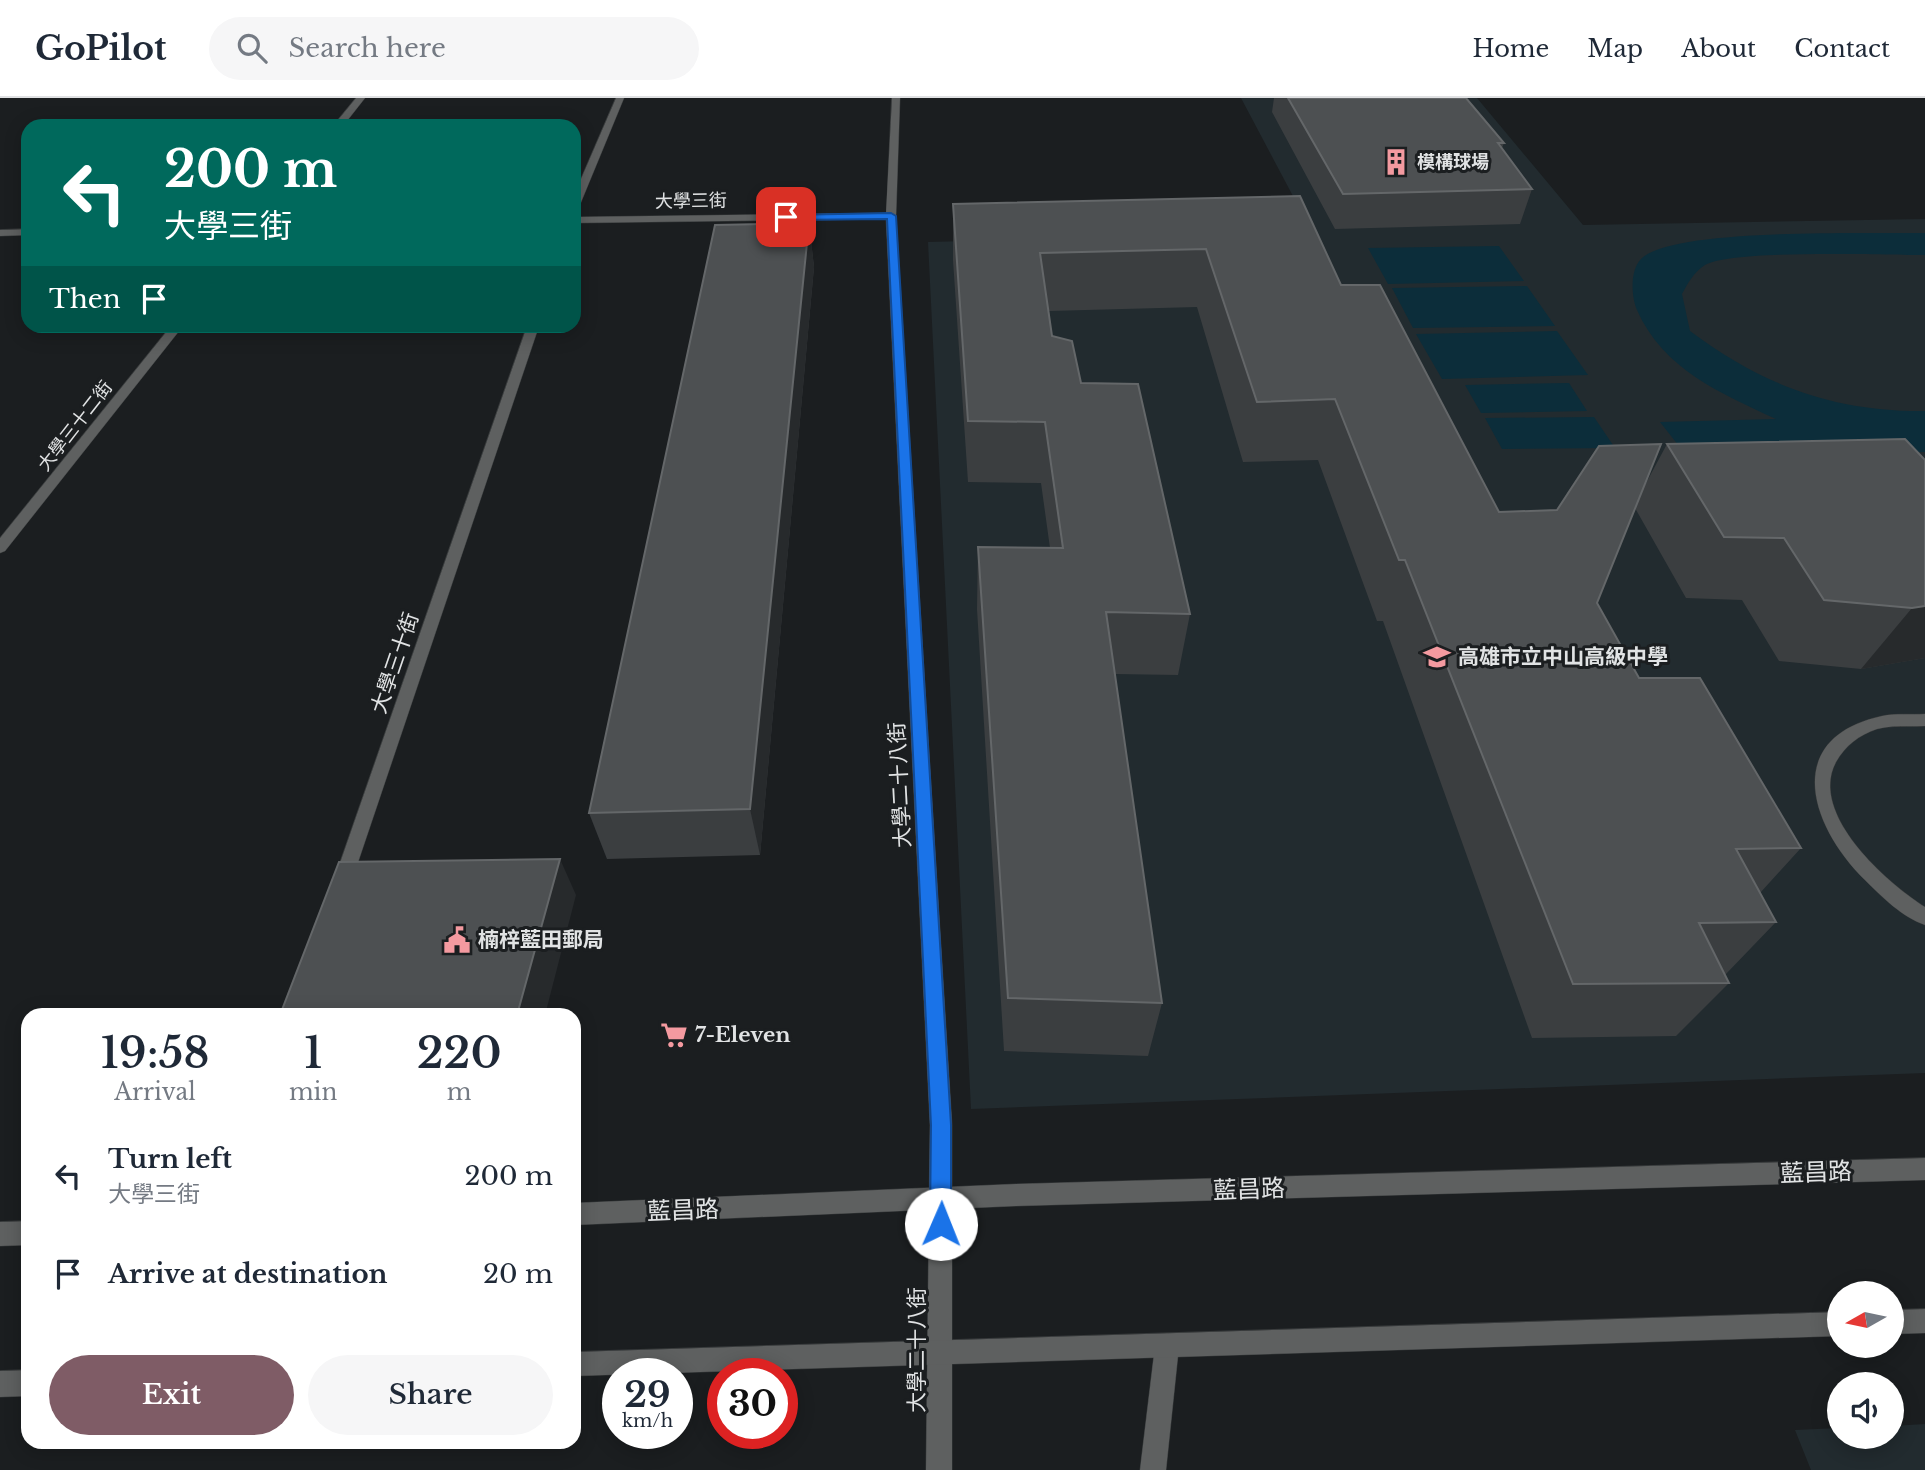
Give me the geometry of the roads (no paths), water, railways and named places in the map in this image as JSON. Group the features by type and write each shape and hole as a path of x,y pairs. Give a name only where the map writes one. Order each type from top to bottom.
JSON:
{"street":[{"path":"344,119 360,98"},
{"path":"581,190 620,98"},
{"name":"大學二十八街","path":"897,98 891,216 941,1125 939,1470"},
{"name":"大學三街","path":"581,220 891,216"},
{"path":"0,233 21,232"},
{"name":"大學三十二街","path":"0,548 171,333"},
{"name":"大學三十街","path":"337,898 531,333"},
{"path":"1925,720 1882,722 1847,735 1826,759 1821,791 1834,830 1865,871 1925,917"},
{"name":"藍昌路","path":"581,1214 941,1199 1925,1169"},
{"path":"0,1234 21,1233"},
{"path":"1904,1322 1925,1321"},
{"path":"581,1364 1827,1324"},
{"path":"1153,1470 1167,1346"},
{"path":"0,1384 21,1383"}],"place":[{"name":"模構球場","path":"1396,162"},
{"name":"高雄市立中山高級中學","path":"1437,657"},
{"name":"楠梓藍田郵局","path":"457,940"},
{"name":"7-Eleven","path":"674,1035"}]}
